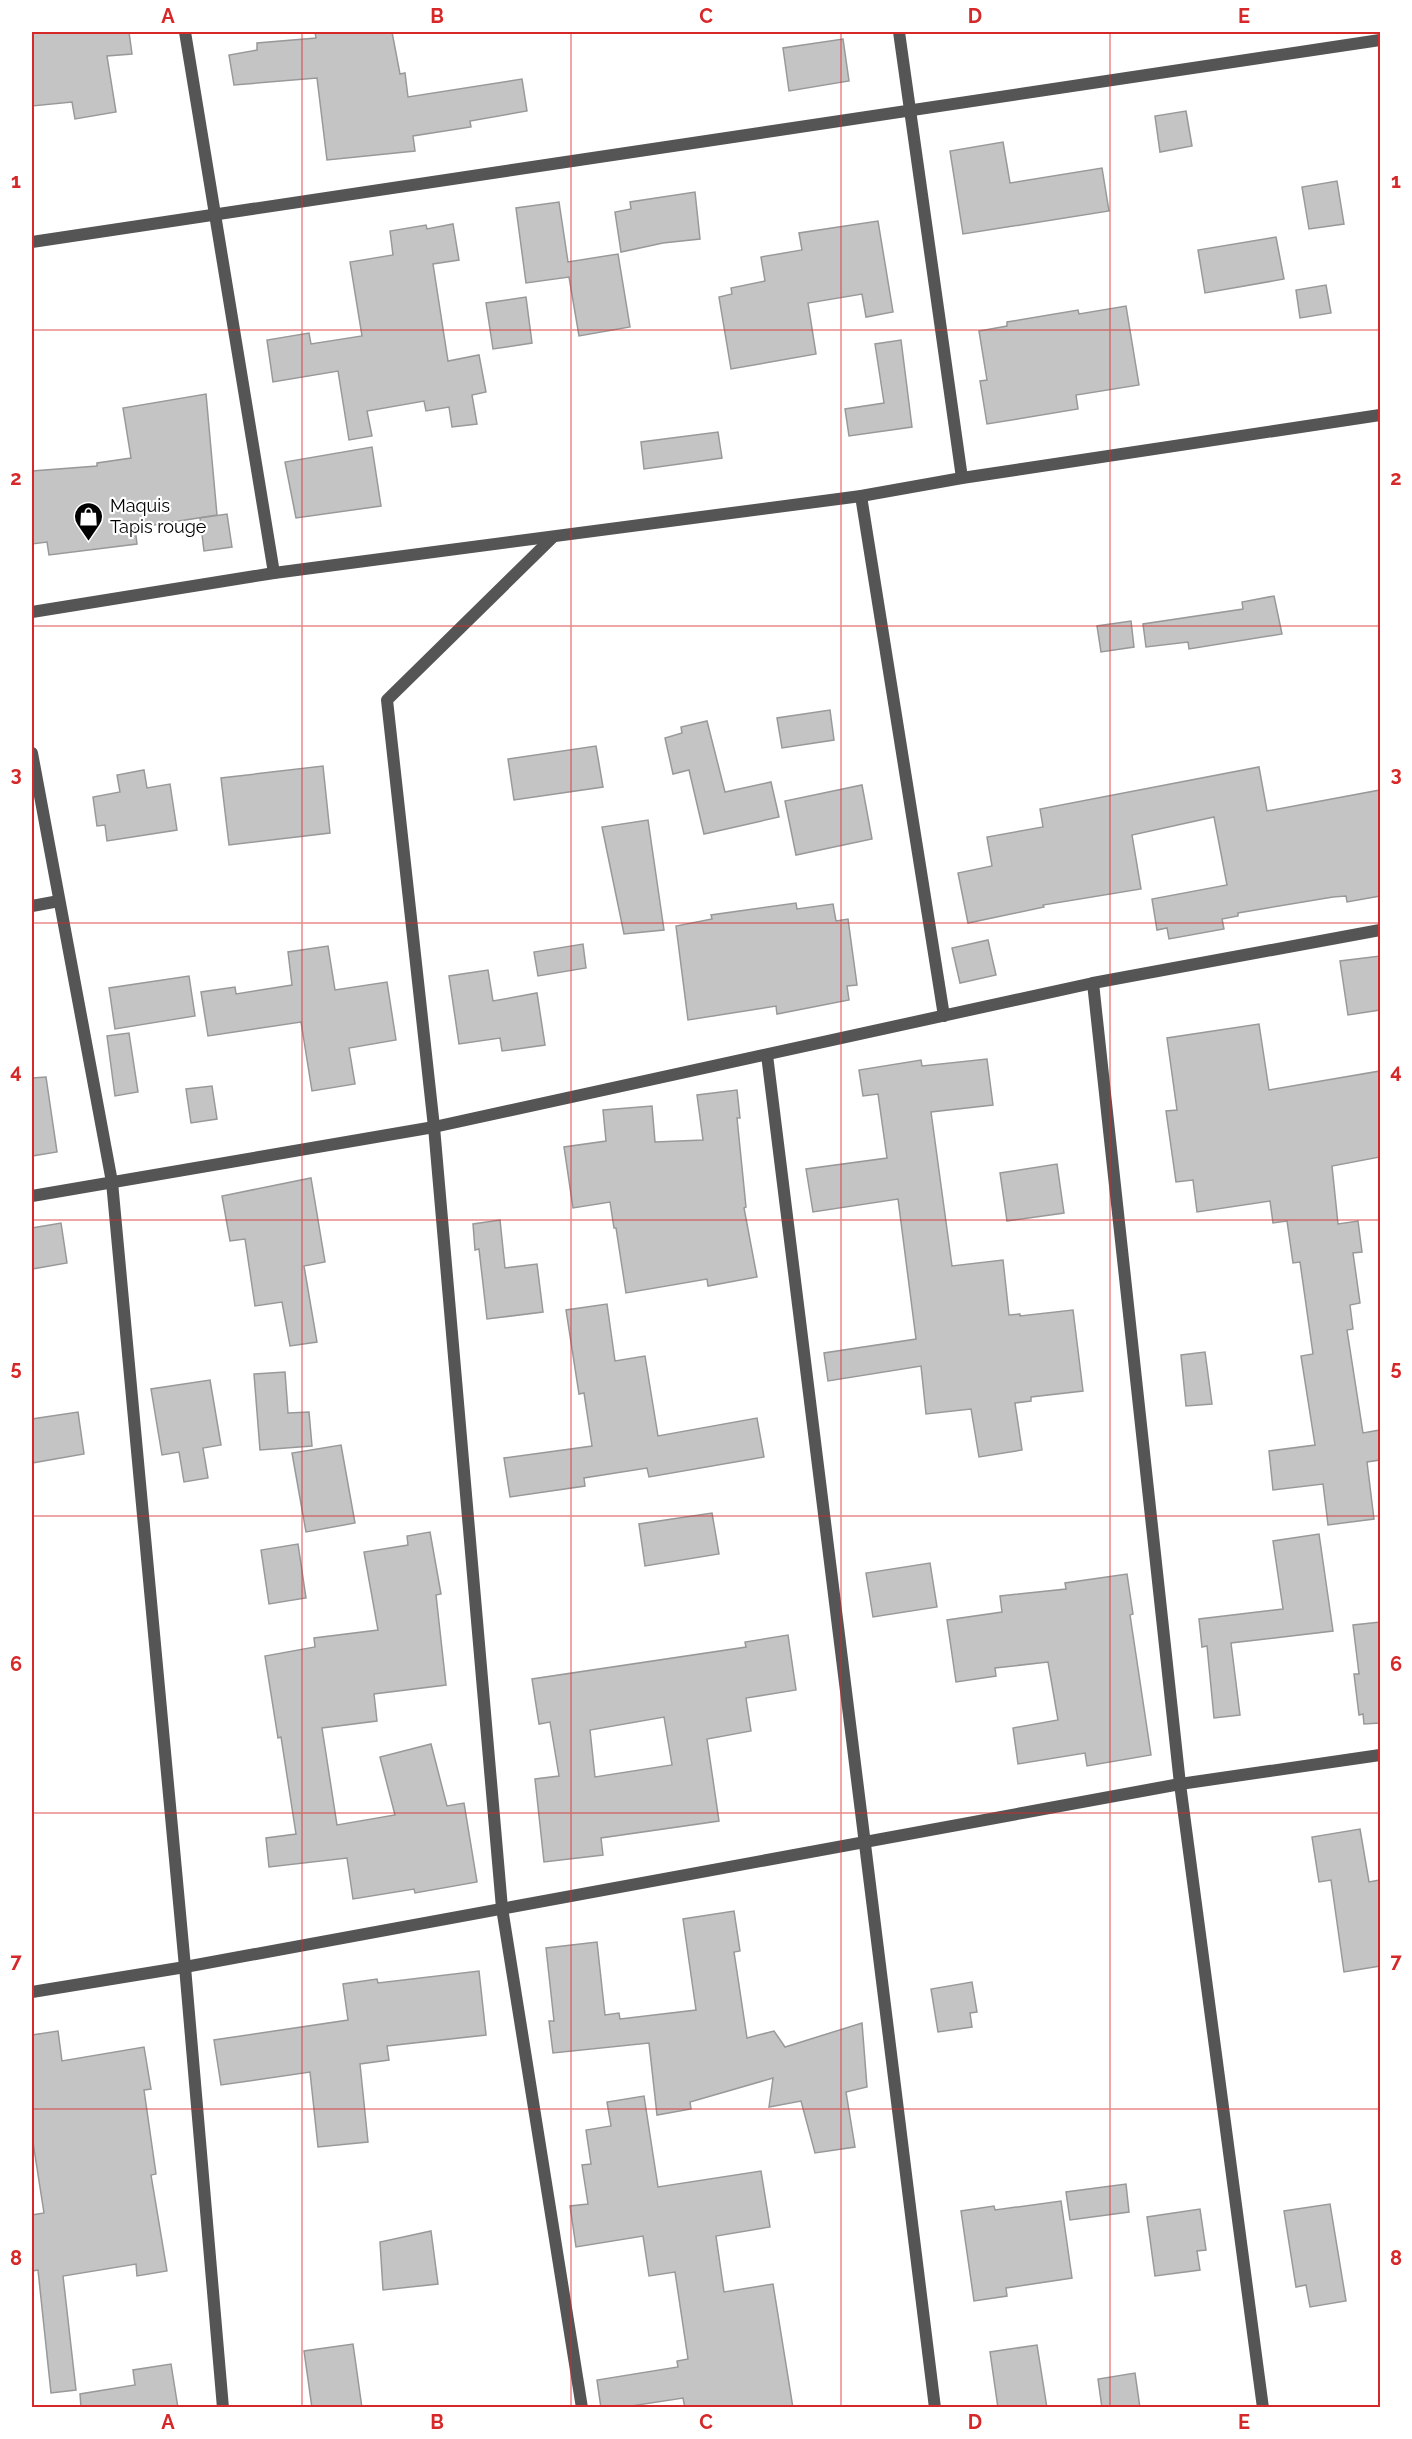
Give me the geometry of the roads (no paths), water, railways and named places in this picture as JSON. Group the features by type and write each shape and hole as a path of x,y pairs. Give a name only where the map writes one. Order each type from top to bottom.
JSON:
{"street":[{"path":"185,32 274,573"},
{"path":"900,32 962,478"},
{"path":"32,242 1380,40"},
{"path":"32,612 274,573 861,496 962,478 1380,415"},
{"path":"861,496 944,1016"},
{"path":"553,537 387,700 434,1127 502,1908 582,2408"},
{"path":"32,753 112,1182 185,1967 223,2408"},
{"path":"32,906 59,901"},
{"path":"32,1196 434,1127 1093,983 1380,930"},
{"path":"1093,983 1180,1784 1263,2408"},
{"path":"767,1055 935,2408"},
{"path":"32,1992 185,1967 1180,1784 1380,1755"}],"place":[{"name":"Maquis Tapis rouge","path":"89,542"}]}
